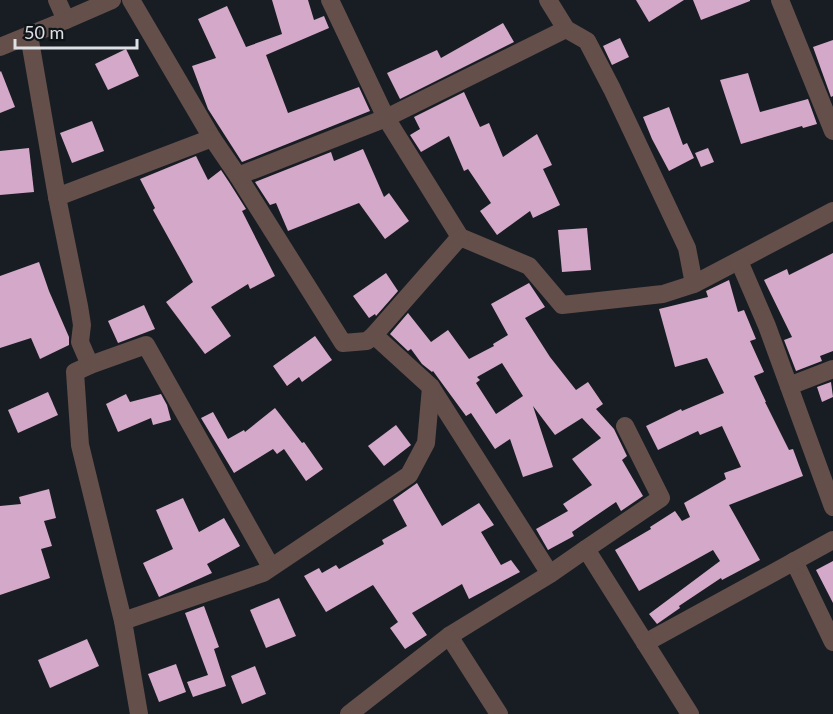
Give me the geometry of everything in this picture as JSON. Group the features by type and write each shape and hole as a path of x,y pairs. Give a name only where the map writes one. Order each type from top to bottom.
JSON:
{"street":[{"path":"57,0 66,20"},
{"path":"0,47 112,0"},
{"path":"131,0 212,138 343,343 367,341 374,335 460,237"},
{"path":"330,0 386,118 460,237 529,266 562,306 663,294 694,284 833,211"},
{"path":"548,0 566,29 587,41 607,79 687,248 694,284"},
{"path":"780,0 833,131"},
{"path":"238,176 386,118 566,29"},
{"path":"29,35 57,197 79,306 82,325 80,342 90,365"},
{"path":"57,197 212,138"},
{"path":"739,261 767,326 833,507"},
{"path":"374,335 431,387 550,574"},
{"path":"133,711 123,621 80,445 75,372 146,345 271,567"},
{"path":"789,386 833,369"},
{"path":"123,621 263,573 409,475 426,443 431,387"},
{"path":"349,714 449,636 550,574 661,498 625,426"},
{"path":"645,643 833,540"},
{"path":"586,549 690,714"},
{"path":"794,561 833,642"},
{"path":"449,636 500,714"}],"building":[{"path":"272,0 308,0 314,20 324,16 329,28 266,55 288,113 359,87 370,111 242,162 208,109 192,66 216,58 198,19 227,6 246,47 282,34"},
{"path":"636,0 684,0 649,22"},
{"path":"693,0 750,0 750,1 701,20"},
{"path":"503,23 514,42 400,99 387,73 437,50 441,58"},
{"path":"620,38 629,57 612,65 603,46"},
{"path":"833,40 833,96 831,97 813,47"},
{"path":"126,49 139,76 108,90 95,64"},
{"path":"0,72 15,107 0,113"},
{"path":"748,73 760,112 808,99 817,124 803,128 802,126 741,144 720,80"},
{"path":"464,92 480,127 489,123 503,157 537,134 552,165 543,169 560,205 533,218 530,211 497,235 480,211 491,203 468,169 464,171 449,136 421,152 410,135 420,129 414,117"},
{"path":"669,107 683,145 687,143 694,158 669,171 643,117"},
{"path":"92,121 104,151 72,163 60,133"},
{"path":"29,148 34,192 0,195 0,151"},
{"path":"708,148 714,162 701,167 695,153"},
{"path":"363,149 384,197 389,193 409,221 385,239 359,203 288,231 276,203 270,205 255,182 331,152 334,161"},
{"path":"196,156 208,180 221,170 229,182 246,209 242,211 275,276 250,289 248,284 211,307 231,336 205,354 166,302 193,282 153,210 155,208 140,179"},
{"path":"587,228 591,270 562,272 558,230"},
{"path":"833,253 833,351 820,356 822,361 796,371 784,340 792,337 764,280 787,269 789,275"},
{"path":"39,262 69,337 69,345 40,359 31,338 0,348 0,276"},
{"path":"386,273 398,291 376,316 375,314 369,318 353,296"},
{"path":"729,280 738,312 744,310 756,339 750,341 764,372 754,376 789,450 793,449 803,476 729,505 760,560 722,580 721,578 657,624 649,614 720,561 713,550 639,591 615,550 651,529 650,527 675,511 682,521 690,517 684,503 726,479 724,473 741,467 722,426 700,435 698,431 658,450 646,426 681,409 682,411 724,393 707,358 675,367 659,309 708,297 706,291"},
{"path":"529,283 545,307 525,318 550,357 576,390 588,382 603,404 596,409 614,429 627,456 622,460 643,496 621,511 616,502 572,532 574,536 548,550 536,529 568,511 563,504 592,485 572,459 601,438 582,418 555,435 533,406 553,467 523,477 510,439 495,449 471,413 466,416 433,371 422,364 411,349 408,351 390,334 408,313 431,342 448,330 469,359 494,346 493,344 508,335 491,304","holes":["502,363 523,396 496,414 476,383 480,380 477,377"]},
{"path":"144,305 155,329 118,343 108,321"},
{"path":"315,336 332,360 302,382 299,377 287,386 273,366"},
{"path":"831,382 833,397 822,402 817,387"},
{"path":"48,392 58,415 18,433 8,410"},
{"path":"126,394 130,402 161,394 171,420 153,425 151,418 118,432 106,404"},
{"path":"275,408 323,469 306,481 284,449 277,454 273,449 234,473 201,418 213,412 228,439 244,430 245,432"},
{"path":"396,425 411,445 384,466 368,446"},
{"path":"417,483 442,526 479,503 494,525 481,532 501,565 511,560 520,572 469,599 462,584 412,613 427,635 405,649 390,628 398,622 373,585 326,612 304,576 319,568 322,573 336,565 339,569 384,544 382,540 407,526 393,500"},
{"path":"49,489 56,518 44,521 52,546 41,549 50,578 0,595 0,506 21,504 19,497"},
{"path":"183,498 199,532 224,518 240,546 207,564 212,573 159,597 143,563 173,549 156,510"},
{"path":"833,561 833,603 816,570"},
{"path":"279,598 296,636 266,648 250,610"},
{"path":"204,606 219,647 214,649 226,686 193,697 187,682 208,675 185,613"},
{"path":"87,639 99,666 50,688 38,660"},
{"path":"176,664 186,692 159,702 148,674"},
{"path":"255,666 266,694 242,704 231,676"}]}
